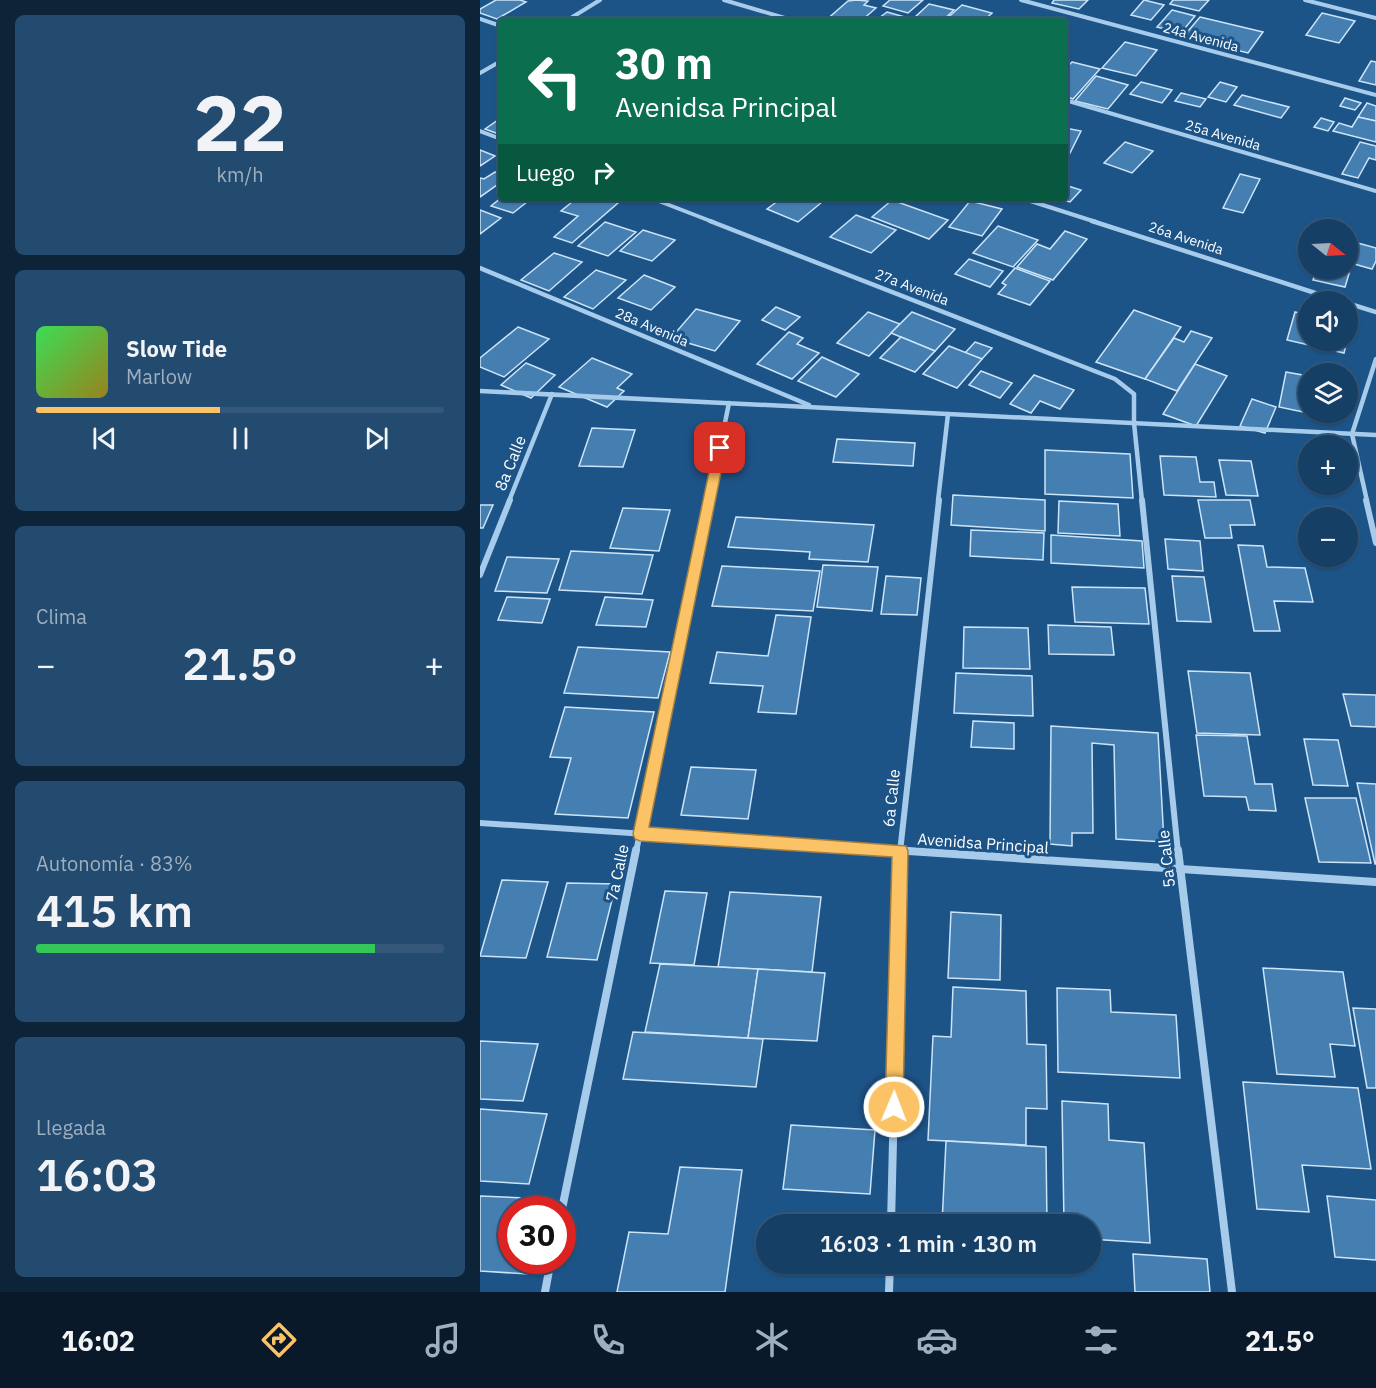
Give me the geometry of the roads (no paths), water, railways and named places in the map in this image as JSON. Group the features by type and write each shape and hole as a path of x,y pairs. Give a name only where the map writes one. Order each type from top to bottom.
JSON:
{"street":[{"path":"571,18 600,0"},
{"path":"724,0 785,18"},
{"name":"24a Avenida","path":"1021,0 1376,94"},
{"path":"1305,0 1376,18"},
{"path":"480,19 498,25"},
{"path":"480,74 498,63"},
{"name":"25a Avenida","path":"1068,101 1376,191"},
{"path":"480,131 498,138"},
{"name":"27a Avenida","path":"659,201 1115,379 1134,394 1134,423"},
{"name":"26a Avenida","path":"1030,201 1311,291"},
{"name":"28a Avenida","path":"480,268 815,407"},
{"name":"26a Avenida","path":"1358,306 1376,312"},
{"path":"1376,359 1352,434 1376,543"},
{"path":"480,391 1376,435"},
{"name":"8a Calle","path":"480,575 552,394"},
{"name":"7a Calle","path":"565,1196 729,403"},
{"name":"6a Calle","path":"891,1214 900,851 948,414"},
{"name":"5a Calle","path":"1134,423 1180,869 1232,1292"},
{"name":"Avenidsa Principal","path":"480,823 1376,882"},
{"path":"545,1292 548,1274"},
{"path":"889,1292 890,1274"}]}
